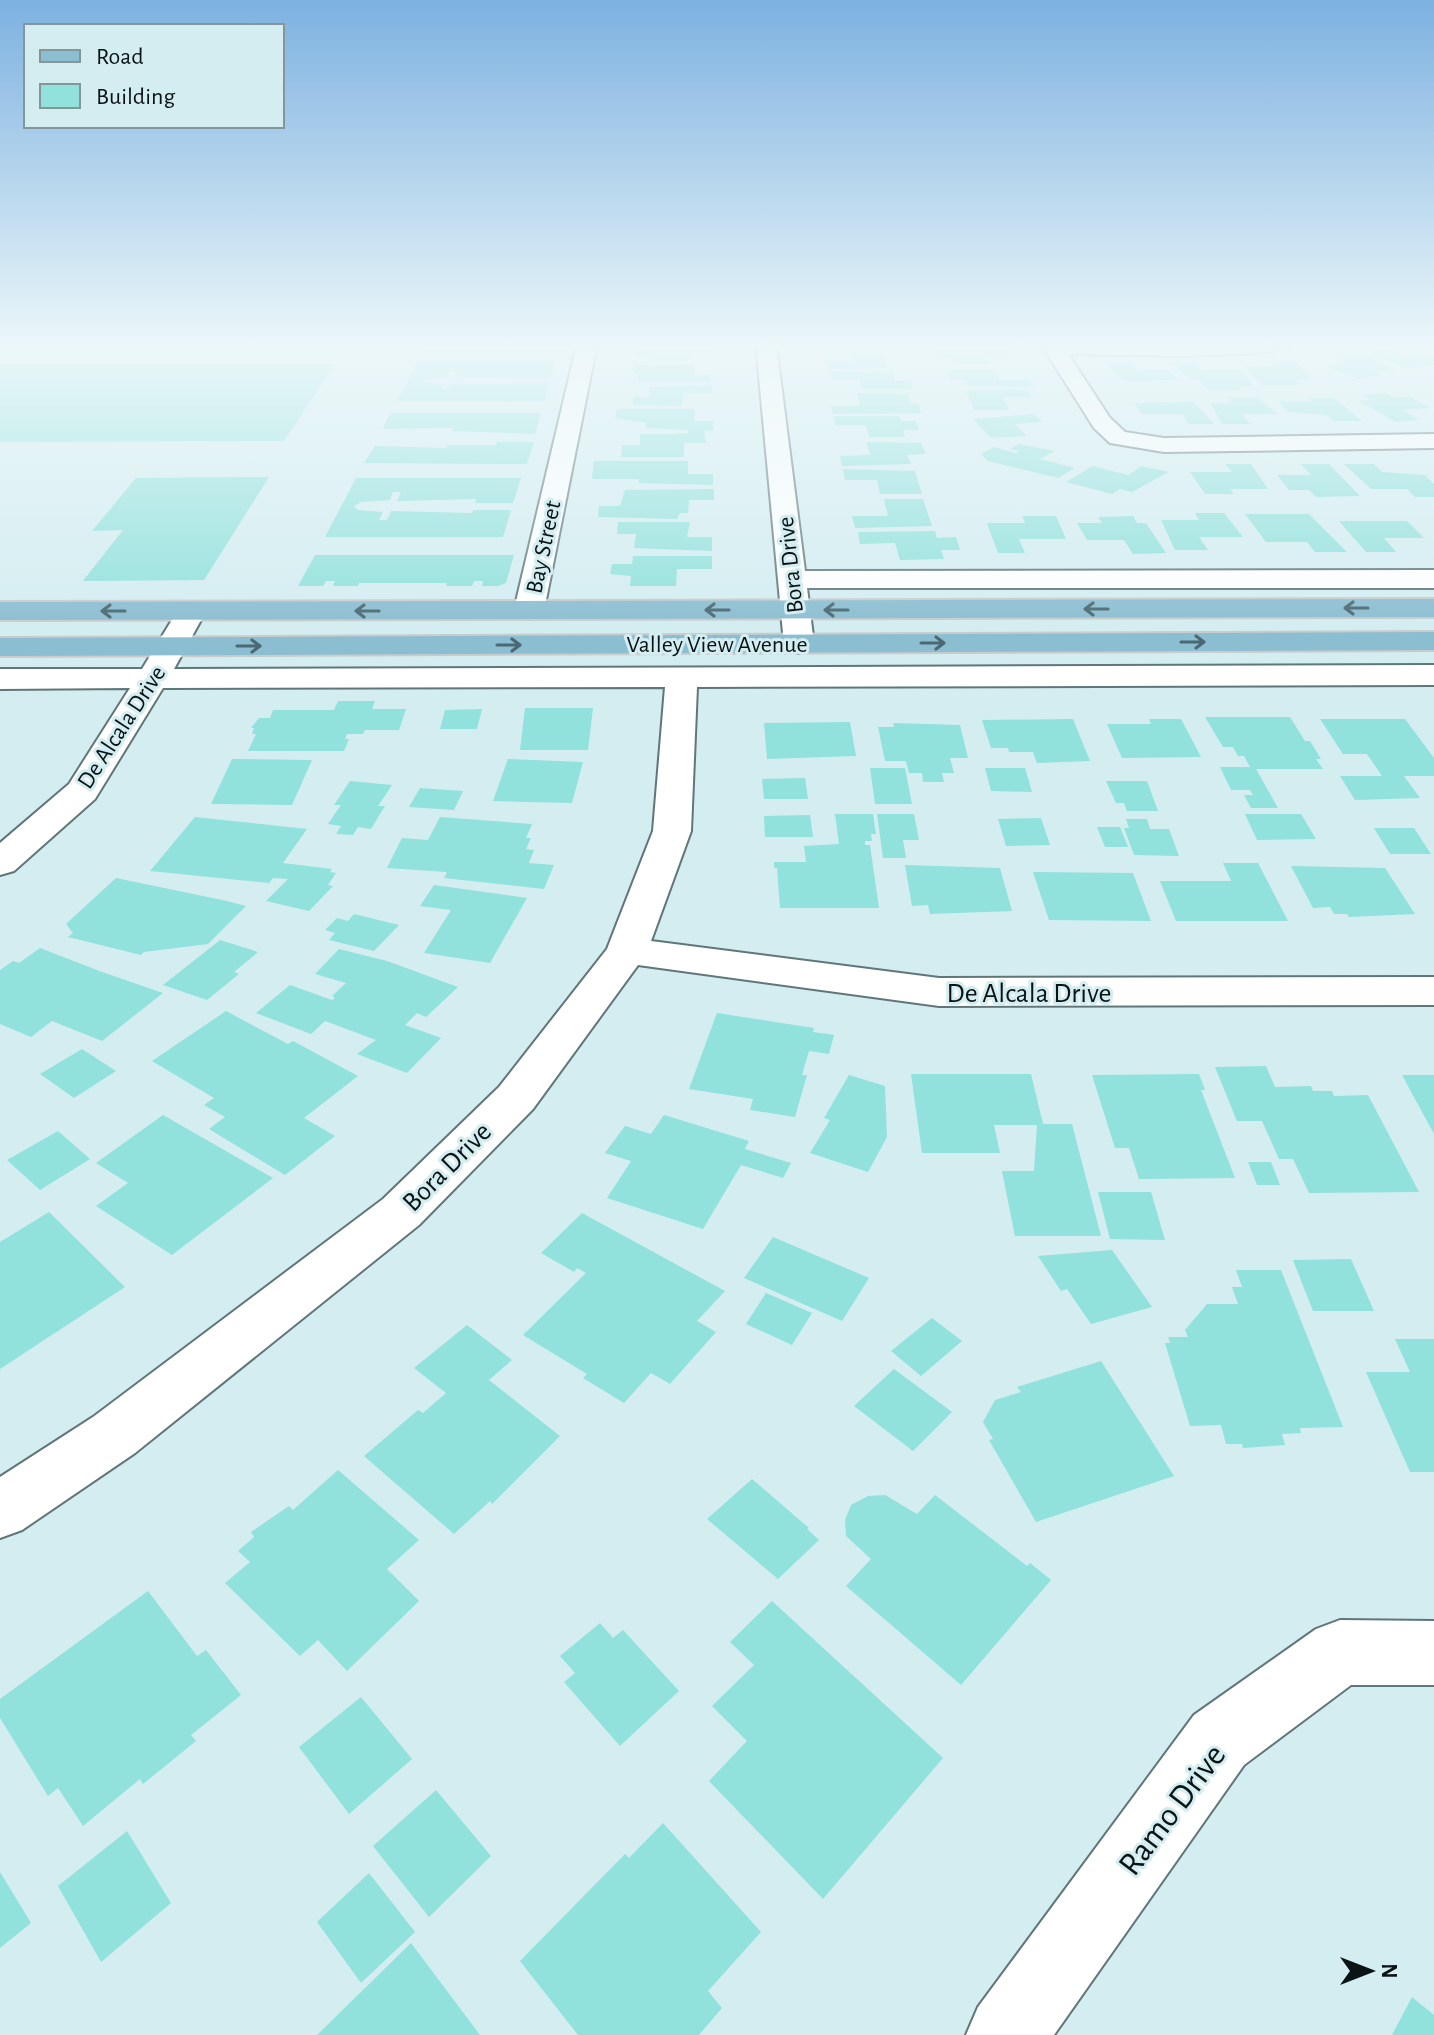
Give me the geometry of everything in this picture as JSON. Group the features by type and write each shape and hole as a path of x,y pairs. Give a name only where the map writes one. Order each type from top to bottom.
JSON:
{"main road":[{"name":"Valley View Avenue","path":"0,611 529,610 793,595 1434,608"},
{"name":"Valley View Avenue","path":"0,647 1434,641"}],"street":[{"name":"Bay Street","path":"529,610 566,439"},
{"name":"Bora Drive","path":"776,439 799,644"},
{"path":"1124,439 1164,445 1434,441"},
{"name":"Valley View Avenue","path":"793,595 1434,579"},
{"name":"De Alcala Drive","path":"0,863 82,791 191,611"},
{"name":"Valley View Avenue","path":"0,679 1434,675"},
{"name":"Bora Drive","path":"0,1510 114,1435 401,1212 516,1098 627,951 672,831 682,677"},
{"name":"De Alcala Drive","path":"627,951 939,992 1434,991"},
{"name":"Ramo Drive","path":"1006,2035 1219,1740 1340,1652 1434,1653"}],"building":[{"path":"0,439 285,439 284,441 0,442"},
{"path":"640,439 705,439 706,443 684,443 684,457 621,457 622,445 640,445"},
{"path":"497,442 534,442 527,464 364,463 375,446 446,448 448,445 496,445"},
{"path":"866,442 921,443 926,454 907,455 911,464 842,466 840,456 870,455"},
{"path":"1019,444 1055,451 1040,459 1075,468 1058,478 988,461 981,454 994,447 1016,453 1020,451 1010,449"},
{"path":"594,461 688,461 688,474 713,474 713,485 592,479"},
{"path":"1225,464 1251,464 1268,489 1230,489 1234,494 1205,494 1190,472 1232,472"},
{"path":"1301,464 1329,464 1360,496 1316,497 1309,490 1289,490 1277,475 1311,475"},
{"path":"1344,464 1374,464 1382,472 1425,475 1434,484 1434,497 1415,497 1407,489 1371,489"},
{"path":"1093,466 1128,475 1142,466 1169,472 1132,492 1120,489 1112,494 1066,482"},
{"path":"843,469 915,471 922,494 880,494 877,480 845,480"},
{"path":"269,477 204,580 83,581 123,530 92,531 136,478"},
{"path":"356,478 521,478 513,503 475,503 476,499 397,501 401,492 393,492 390,500 361,502 354,506 358,510 383,512 379,520 387,520 391,511 472,513 473,510 511,510 503,537 325,537"},
{"path":"714,489 714,500 689,500 688,513 680,513 677,519 598,517 599,506 620,506 625,490"},
{"path":"884,499 923,499 932,526 855,528 852,516 888,516"},
{"path":"1195,513 1224,513 1243,537 1199,537 1208,550 1175,550 1161,520 1199,520"},
{"path":"1245,514 1309,514 1347,552 1315,552 1307,542 1266,542"},
{"path":"1022,516 1056,516 1066,539 1019,539 1025,553 998,553 987,523 1025,523"},
{"path":"1133,516 1137,523 1146,523 1166,553 1133,554 1124,540 1087,540 1077,523 1102,523 1098,517"},
{"path":"1339,521 1407,521 1424,538 1384,538 1396,552 1366,552"},
{"path":"618,522 690,522 687,537 712,537 712,551 634,548 636,534 617,534"},
{"path":"935,531 937,538 956,537 960,550 941,550 944,559 900,560 895,543 860,544 858,532"},
{"path":"315,555 514,555 506,583 498,586 482,586 483,581 474,581 472,586 359,583 358,586 333,586 335,581 326,581 323,586 298,586"},
{"path":"633,556 712,556 712,569 677,569 676,586 630,586 631,576 610,574 612,564 632,564"},
{"path":"338,701 375,701 372,709 406,709 399,730 365,730 363,734 347,734 345,739 349,739 344,751 248,751 256,734 252,734 254,728 251,728 259,718 270,718 273,710 334,710"},
{"path":"525,708 593,708 588,750 520,750"},
{"path":"482,709 477,729 440,729 445,710"},
{"path":"1205,717 1290,717 1305,741 1310,741 1323,769 1256,769 1278,808 1251,808 1244,795 1253,795 1250,790 1231,790 1220,767 1250,767 1244,756 1238,756 1233,747 1223,747"},
{"path":"1073,719 1090,761 1037,763 1033,752 991,748 982,720"},
{"path":"1149,719 1181,719 1201,757 1122,758 1107,724 1151,724"},
{"path":"1320,719 1405,719 1434,758 1434,776 1404,776 1420,798 1355,800 1340,776 1382,776 1367,754 1343,754"},
{"path":"850,722 856,756 767,759 764,723"},
{"path":"893,723 960,725 968,758 950,758 954,773 942,773 944,782 923,782 922,773 909,773 906,761 885,761 878,727 894,727"},
{"path":"232,759 312,760 292,805 211,804"},
{"path":"508,759 583,762 572,803 493,801"},
{"path":"870,768 905,768 912,804 875,804"},
{"path":"985,768 1025,768 1032,792 991,791"},
{"path":"805,778 808,799 764,799 762,779"},
{"path":"350,781 392,785 378,806 385,806 371,829 358,827 353,835 336,834 341,826 328,824 341,805 334,805"},
{"path":"1106,781 1147,781 1158,811 1127,811 1124,803 1116,803"},
{"path":"420,788 463,791 454,810 409,807"},
{"path":"835,814 873,814 876,834 871,834 872,841 865,841 865,845 870,845 879,908 780,908 774,862 806,862 804,846 839,844"},
{"path":"877,814 914,814 919,840 903,840 906,858 883,858"},
{"path":"1245,814 1301,814 1316,839 1257,840"},
{"path":"810,815 813,837 765,837 764,816"},
{"path":"195,817 307,829 283,863 332,869 330,872 336,873 328,885 333,886 309,911 266,901 288,879 273,878 269,883 150,871"},
{"path":"440,817 532,824 526,838 531,838 526,849 534,850 529,863 554,865 544,889 444,878 447,872 387,868 402,838 428,840"},
{"path":"1041,818 1050,845 1006,846 998,819"},
{"path":"1126,819 1147,819 1150,829 1169,829 1179,856 1134,855 1124,828 1129,828"},
{"path":"1097,827 1120,827 1128,847 1105,847"},
{"path":"1374,828 1414,828 1431,854 1390,854"},
{"path":"1223,863 1258,863 1288,921 1176,921 1160,881 1231,881"},
{"path":"905,865 1000,868 1012,911 930,914 928,905 912,906"},
{"path":"1291,866 1385,868 1415,914 1349,917 1347,914 1334,914 1330,907 1313,908"},
{"path":"1033,872 1133,873 1151,921 1049,920"},
{"path":"116,878 246,906 208,944 144,952 141,955 68,937 73,933 66,924"},
{"path":"434,885 527,898 490,963 424,953 451,910 420,906"},
{"path":"354,914 399,925 374,951 329,940 335,933 325,930 337,918 348,921"},
{"path":"220,940 258,952 234,972 239,974 207,1000 163,985"},
{"path":"40,948 163,993 102,1041 52,1021 31,1037 0,1024 0,970 13,961 19,963"},
{"path":"339,949 387,961 458,987 426,1017 417,1013 405,1025 441,1038 407,1073 357,1054 376,1040 325,1021 311,1034 256,1013 290,985 332,1000 335,998 332,996 346,983 315,974"},
{"path":"226,1011 288,1044 293,1041 358,1076 304,1118 335,1136 285,1175 209,1129 225,1117 204,1105 214,1098 152,1061"},
{"path":"717,1013 814,1028 813,1032 834,1035 829,1054 809,1051 802,1075 807,1075 795,1117 750,1110 753,1099 689,1089"},
{"path":"82,1049 116,1071 74,1098 40,1074"},
{"path":"1266,1066 1275,1087 1311,1086 1313,1091 1332,1091 1334,1096 1368,1095 1419,1192 1309,1193 1293,1159 1279,1159 1262,1121 1237,1121 1215,1067"},
{"path":"911,1074 1031,1074 1043,1124 1072,1124 1101,1236 1015,1236 1002,1171 1034,1171 1037,1125 994,1125 1000,1153 922,1153"},
{"path":"1199,1074 1205,1090 1201,1090 1235,1178 1139,1179 1129,1148 1115,1148 1092,1075"},
{"path":"849,1075 885,1086 887,1137 868,1172 810,1153 830,1120 824,1118"},
{"path":"1402,1075 1434,1075 1434,1134"},
{"path":"163,1115 273,1178 172,1255 96,1206 128,1183 96,1163"},
{"path":"664,1115 749,1141 745,1149 791,1163 783,1178 741,1165 703,1229 607,1198 631,1161 605,1153 625,1126 651,1134"},
{"path":"58,1131 90,1159 40,1190 7,1160"},
{"path":"1248,1162 1271,1162 1280,1185 1257,1185"},
{"path":"1098,1192 1151,1192 1165,1240 1110,1239"},
{"path":"49,1212 125,1287 0,1369 0,1242"},
{"path":"582,1213 725,1291 697,1321 716,1332 670,1384 651,1373 624,1403 583,1378 587,1374 523,1335 586,1273 577,1268 574,1272 541,1253"},
{"path":"773,1237 869,1278 842,1321 744,1278"},
{"path":"1112,1250 1152,1307 1091,1324 1067,1289 1061,1291 1038,1256"},
{"path":"1351,1259 1374,1311 1313,1311 1293,1260"},
{"path":"1236,1270 1281,1270 1343,1427 1300,1428 1301,1433 1282,1434 1285,1445 1243,1448 1242,1444 1226,1444 1221,1425 1190,1426 1165,1343 1170,1343 1168,1337 1188,1337 1185,1330 1207,1304 1238,1304 1232,1287 1242,1287"},
{"path":"766,1293 812,1313 792,1345 746,1324"},
{"path":"932,1318 962,1341 921,1376 891,1351"},
{"path":"467,1325 512,1360 489,1380 560,1436 492,1504 490,1501 454,1534 364,1456 418,1410 423,1413 446,1393 414,1368"},
{"path":"1395,1339 1434,1339 1434,1472 1410,1472 1366,1372 1410,1372"},
{"path":"1101,1361 1174,1476 1036,1522 989,1440 993,1439 983,1422 995,1400 1021,1392 1017,1387"},
{"path":"894,1369 952,1412 913,1451 854,1406"},
{"path":"338,1470 419,1540 387,1569 419,1601 347,1671 318,1640 300,1656 225,1583 250,1562 238,1551 254,1537 251,1532 289,1506 293,1510"},
{"path":"752,1479 819,1540 778,1579 707,1519"},
{"path":"885,1495 917,1514 935,1495 1027,1566 1030,1563 1051,1580 961,1685 846,1586 871,1559 846,1536 845,1520 851,1505 868,1496"},
{"path":"148,1591 197,1656 206,1650 241,1695 191,1735 196,1741 143,1784 140,1779 83,1826 58,1788 48,1796 0,1718 0,1699"},
{"path":"772,1601 943,1758 823,1899 709,1781 747,1741 712,1706 754,1665 730,1642"},
{"path":"600,1623 613,1638 623,1630 679,1691 620,1746 564,1682 575,1673 560,1656"},
{"path":"361,1697 412,1759 349,1814 299,1747"},
{"path":"436,1790 491,1856 429,1917 373,1846"},
{"path":"663,1823 761,1932 708,1991 722,2008 699,2035 578,2035 520,1961 625,1854 629,1858"},
{"path":"127,1831 171,1903 101,1962 58,1886"},
{"path":"0,1872 31,1923 0,1948"},
{"path":"369,1873 415,1932 361,1983 317,1922"},
{"path":"411,1943 480,2035 317,2035"},
{"path":"1412,1997 1434,2015 1434,2035 1392,2035"}]}
